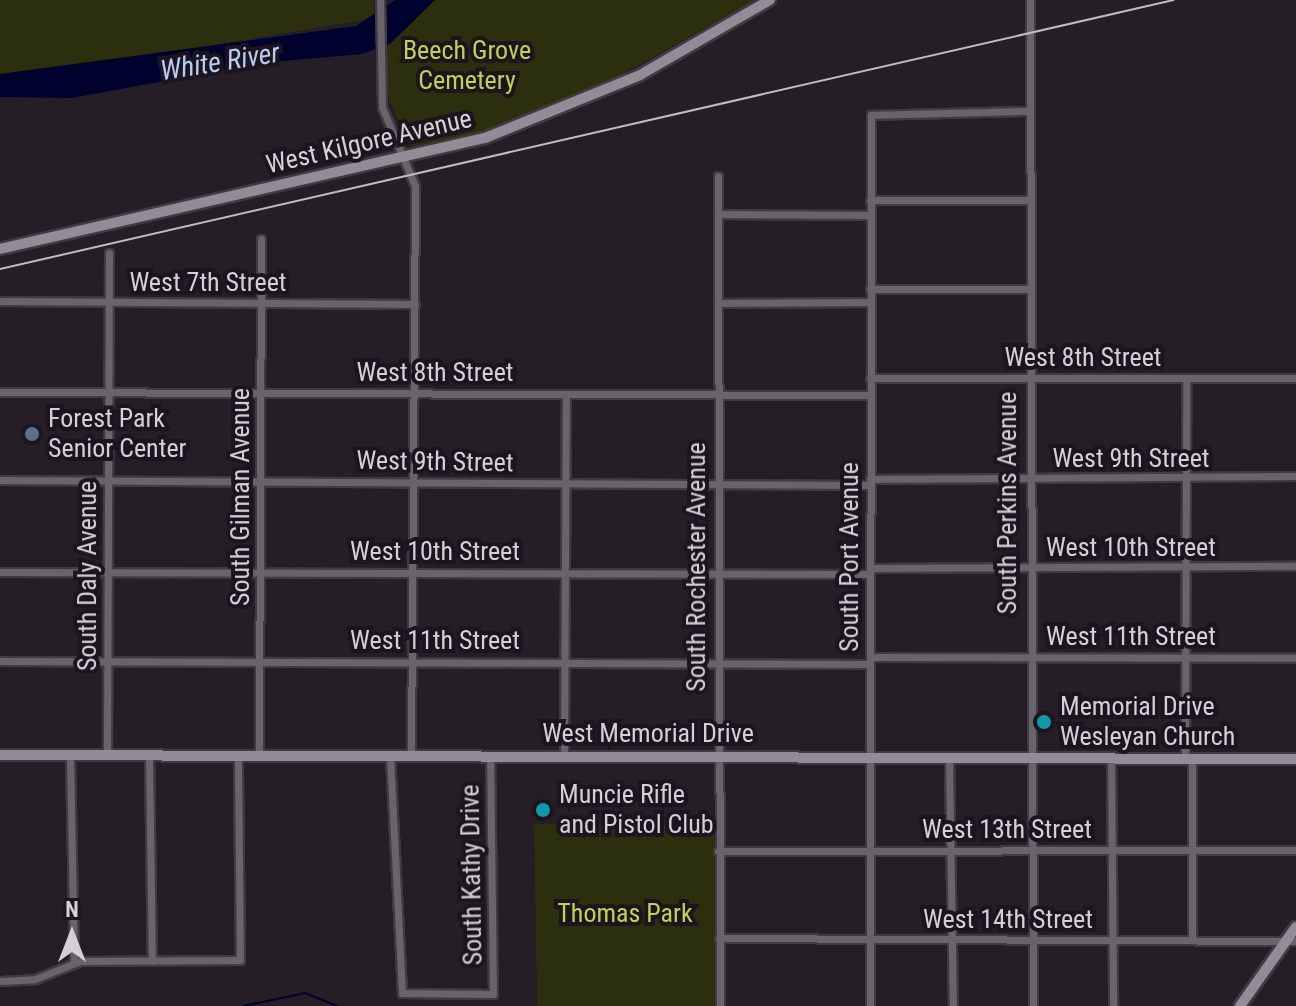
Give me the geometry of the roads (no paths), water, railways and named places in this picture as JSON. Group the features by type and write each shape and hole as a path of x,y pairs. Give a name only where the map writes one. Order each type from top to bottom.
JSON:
{"main road":[{"name":"West Kilgore Avenue","path":"0,249 485,138 640,75 770,0"},
{"name":"West Memorial Drive","path":"0,755 1296,759"},
{"path":"1240,1006 1291,941 1296,927"}],"street":[{"path":"380,0 379,79 402,158 412,175 415,304 411,756"},
{"name":"South Perkins Avenue","path":"1030,0 1028,657 1033,1006"},
{"name":"South Port Avenue","path":"870,1006 870,200 875,111 1029,111"},
{"name":"South Rochester Avenue","path":"718,176 720,1006"},
{"path":"870,200 1029,200"},
{"path":"718,214 870,215"},
{"name":"South Gilman Avenue","path":"259,755 261,239"},
{"name":"South Daly Avenue","path":"107,755 109,253"},
{"path":"870,289 1028,289"},
{"name":"West 7th Street","path":"0,301 415,304"},
{"path":"718,303 870,302"},
{"name":"West 8th Street","path":"870,378 1296,378"},
{"path":"1186,378 1185,657 1192,940"},
{"name":"West 8th Street","path":"0,392 869,395"},
{"path":"564,756 566,394"},
{"name":"West 9th Street","path":"0,480 261,479 717,484 1296,476"},
{"name":"West 10th Street","path":"0,572 717,574 1296,566"},
{"name":"West 11th Street","path":"0,661 717,662 1028,657 1296,658"},
{"path":"70,755 74,963"},
{"path":"149,755 152,961"},
{"path":"0,981 35,979 74,963 240,960 238,755"},
{"name":"South Kathy Drive","path":"390,756 402,993 493,994 490,756"},
{"path":"1111,758 1113,1006"},
{"path":"949,759 953,1006"},
{"name":"West 13th Street","path":"718,851 1296,850"},
{"name":"West 14th Street","path":"719,938 1291,941"}],"water":[{"name":"White River","path":"395,0 435,0 390,44 362,54 261,63 72,98 0,97 0,74 356,26"}],"waterway":[{"path":"243,1006 305,993 338,1006"}],"railway":[{"path":"0,269 1174,0"}],"place":[{"name":"Forest Park Senior Center","path":"32,434"},
{"name":"Memorial Drive Wesleyan Church","path":"1044,722"},
{"name":"Muncie Rifle and Pistol Club","path":"543,810"}],"park label":[{"name":"Beech Grove Cemetery","path":"467,66"},
{"name":"Thomas Park","path":"625,914"}]}
